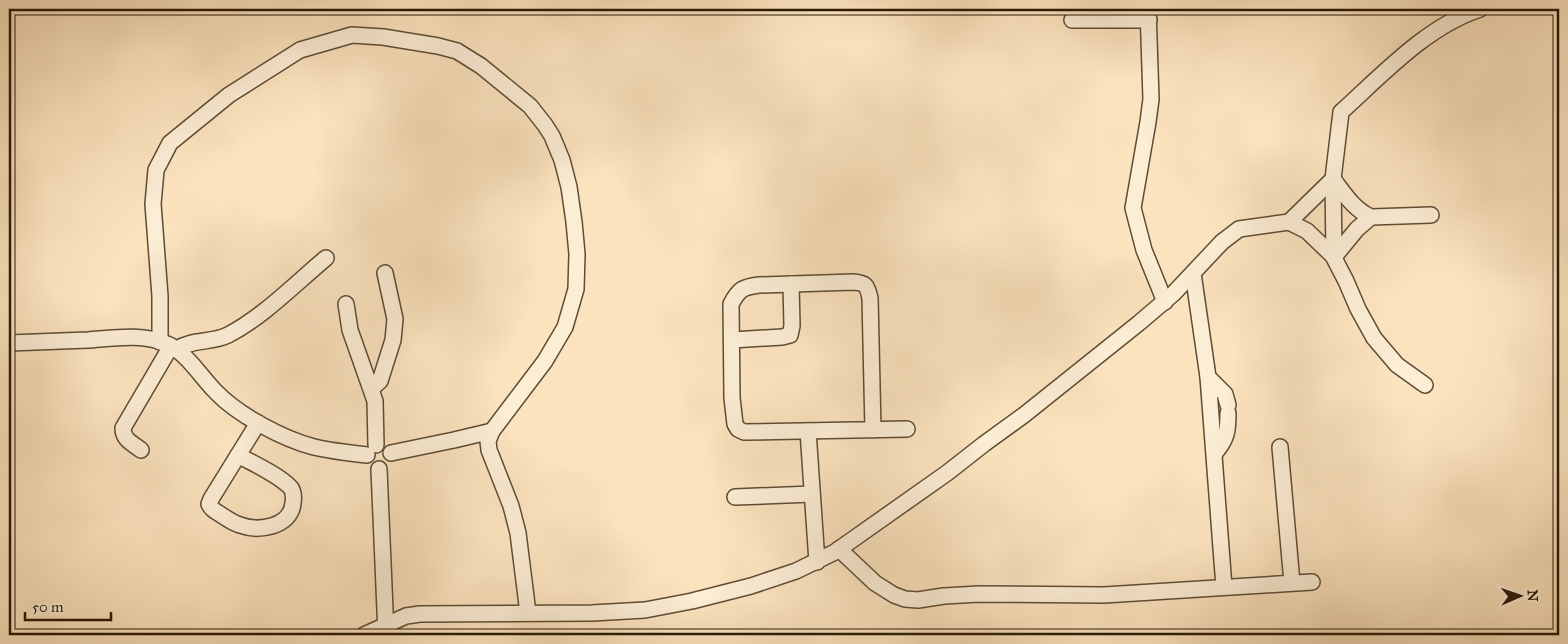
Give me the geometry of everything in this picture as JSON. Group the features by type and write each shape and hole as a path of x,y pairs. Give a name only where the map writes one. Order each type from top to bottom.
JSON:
{"lane":[{"path":"1334,257 1333,179 1341,112 1446,16 1480,9"},
{"path":"1072,20 1149,14 1151,99 1133,208 1144,250 1164,302"},
{"path":"141,450 126,439 123,434 123,428 169,346 160,296 153,204 156,170 170,143 228,95 300,50 352,35 383,37 457,51 481,66 530,106 545,125 562,160 569,187 574,222 577,254 576,289 565,327 544,361 492,431 488,441 489,450 511,506 518,532 528,613"},
{"path":"1333,179 1354,207 1371,217 1431,215"},
{"path":"1288,222 1333,179"},
{"path":"1334,257 1357,229 1371,217"},
{"path":"364,635 386,631 406,616 420,614 592,613 645,610 692,601 750,586 817,562 839,549 947,474 1024,415 1164,302 1222,242 1239,229 1288,222 1307,231 1334,257 1358,309 1374,338 1396,365 1425,385"},
{"path":"169,346 209,341 241,328 326,258"},
{"path":"372,388 380,381 393,340 395,320 385,272"},
{"path":"1193,273 1208,377 1224,587"},
{"path":"873,430 870,298 867,287 862,283 853,282 791,284 746,287 736,295 731,304 732,398 735,424 738,429 744,432 873,430 907,429"},
{"path":"732,340 782,337 790,334 792,326 791,284"},
{"path":"9,344 151,338 169,346 217,393 237,410 258,423 292,439 313,446 371,450 385,446 391,453 391,462 384,468 371,467 367,459 371,450 375,401 350,330 346,304"},
{"path":"1208,377 1224,394 1228,409 1228,429 1225,440 1215,453"},
{"path":"238,455 281,480 292,489 294,496 293,507 286,518 278,524 266,528 240,526 210,508 209,504 211,499 238,455 258,423"},
{"path":"391,453 492,431"},
{"path":"808,431 817,562"},
{"path":"1280,447 1292,583"},
{"path":"379,469 386,631"},
{"path":"735,497 812,494"},
{"path":"839,549 874,583 894,595 905,599 918,600 979,594 1104,595 1312,582"}]}
